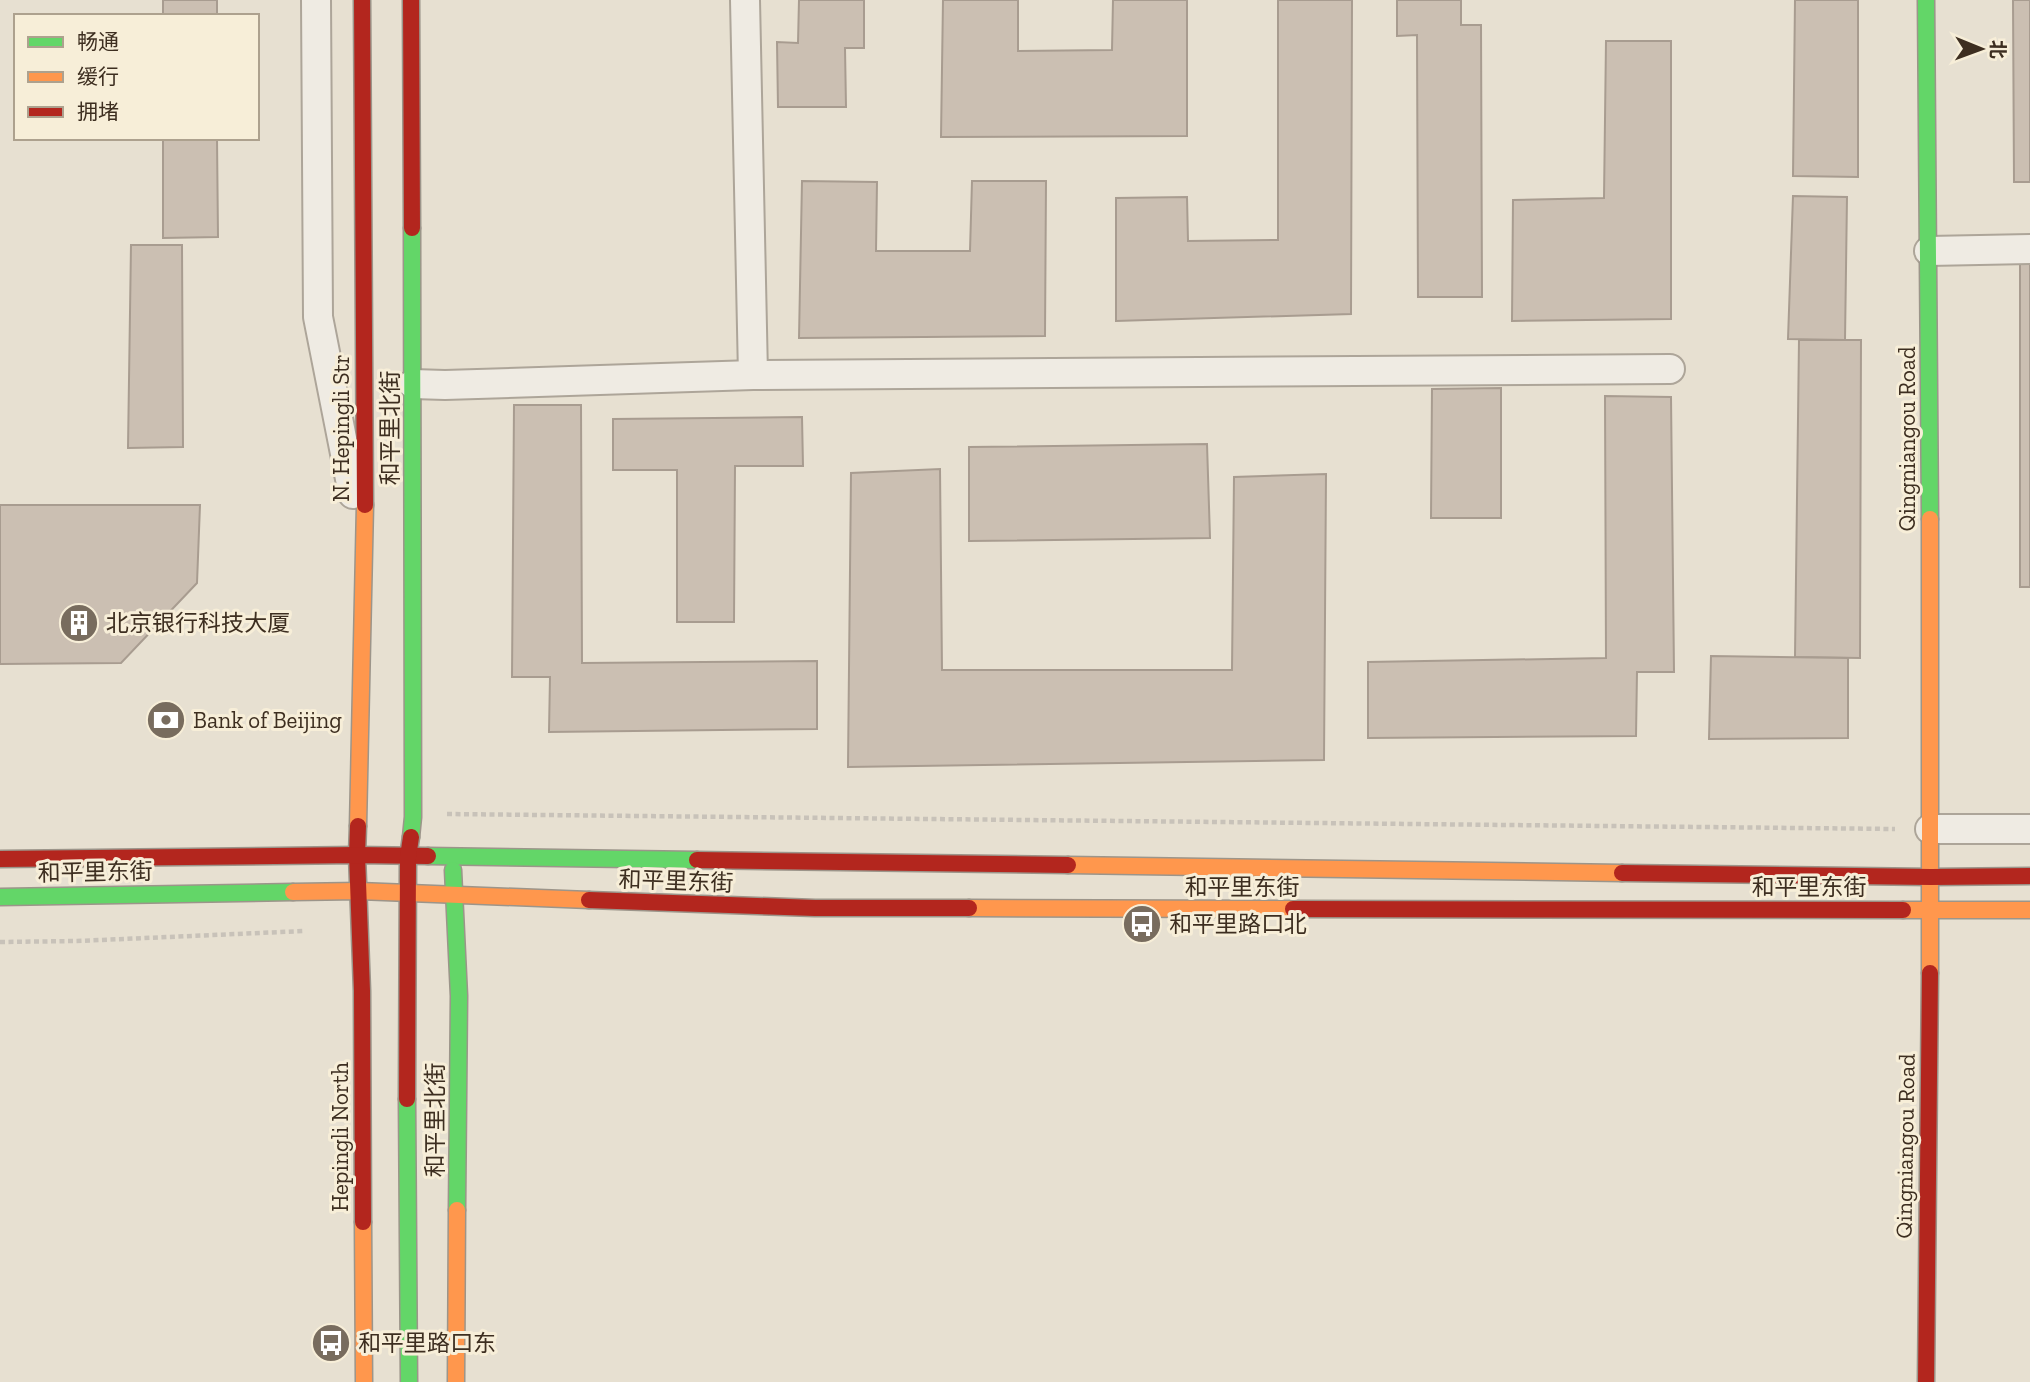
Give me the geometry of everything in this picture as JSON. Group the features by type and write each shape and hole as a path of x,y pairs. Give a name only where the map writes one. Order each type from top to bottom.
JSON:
{"street":[{"path":"316,0 318,317 365,553"},
{"name":"N. Hepingli Str","path":"357,855 365,553 362,0"},
{"name":"和平里北街","path":"409,1382 406,997 408,857 413,817 411,0"},
{"path":"745,0 753,375"},
{"name":"Qingniangou Road","path":"1926,0 1931,877 1926,1382"},
{"path":"1929,251 2030,249"},
{"path":"413,384 753,375 1670,369"},
{"path":"1930,829 2030,829"},
{"name":"和平里东街","path":"0,859 357,855 1931,877 2030,876"},
{"name":"Hepingli North","path":"357,855 362,991 364,1382"},
{"name":"和平里北街","path":"452,858 459,996 456,1382"},
{"name":"和平里东街","path":"0,897 359,891 815,908 2030,910"}],"path":[{"path":"413,817 466,814 1930,829"}],"building":[{"path":"163,0 217,0 217,14 163,14"},
{"path":"799,0 864,0 864,48 845,48 846,107 778,107 777,42 798,43"},
{"path":"943,0 1018,0 1018,51 1112,50 1113,0 1187,0 1187,136 941,137"},
{"path":"1278,0 1352,0 1351,314 1116,321 1116,198 1187,197 1188,241 1278,240"},
{"path":"1397,0 1461,0 1461,25 1481,25 1482,297 1418,297 1417,35 1397,36"},
{"path":"1795,0 1858,0 1858,177 1793,176"},
{"path":"2013,0 2030,0 2030,182 2014,182"},
{"path":"1606,41 1671,41 1671,319 1512,321 1513,200 1604,198"},
{"path":"163,140 217,140 218,237 163,238"},
{"path":"802,181 877,182 876,251 970,251 972,181 1046,181 1045,336 799,338"},
{"path":"1793,196 1847,197 1845,340 1788,339"},
{"path":"131,245 182,245 183,447 128,448"},
{"path":"2020,254 2030,254 2030,587 2020,587"},
{"path":"1799,340 1861,340 1860,658 1795,657"},
{"path":"1501,388 1501,518 1431,518 1432,389"},
{"path":"1605,396 1671,397 1674,672 1637,672 1636,736 1368,738 1368,662 1606,658"},
{"path":"514,405 581,405 582,663 817,661 817,729 549,732 550,677 512,677"},
{"path":"802,417 803,466 735,466 734,622 677,622 677,470 613,470 613,419"},
{"path":"1207,444 1210,538 969,541 969,447"},
{"path":"940,469 942,670 1232,670 1234,477 1326,474 1324,760 848,767 851,473"},
{"name":"北京银行科技大厦","path":"0,505 200,505 197,583 121,663 0,664"},
{"path":"1711,656 1848,658 1848,738 1709,739"}],"traffic: fast":[{"path":"1926,0 1930,519"},
{"path":"411,837 412,228"},
{"path":"428,856 697,860"},
{"path":"453,870 459,996 457,1210"},
{"path":"0,897 293,892"},
{"path":"407,1099 409,1382"}],"traffic: slow":[{"path":"358,826 365,505"},
{"path":"1930,519 1930,973"},
{"path":"1068,865 1622,873"},
{"path":"293,892 359,891 589,900"},
{"path":"969,908 1293,909"},
{"path":"1903,910 2030,910"},
{"path":"456,1382 457,1210"},
{"path":"363,1222 364,1382"}],"traffic: jam":[{"path":"362,0 365,505"},
{"path":"411,0 412,228"},
{"path":"358,826 363,1222"},
{"path":"407,1099 408,857 411,837"},
{"path":"0,859 428,856"},
{"path":"697,860 1068,865"},
{"path":"1622,873 2030,876"},
{"path":"589,900 815,908 969,908"},
{"path":"1293,909 1903,910"},
{"path":"1926,1382 1930,973"}],"place":[{"name":"北京银行科技大厦","path":"79,623"},
{"name":"Bank of Beijing","path":"166,720"},
{"name":"和平里路口北","path":"1142,924"},
{"name":"和平里路口东","path":"331,1343"}]}
